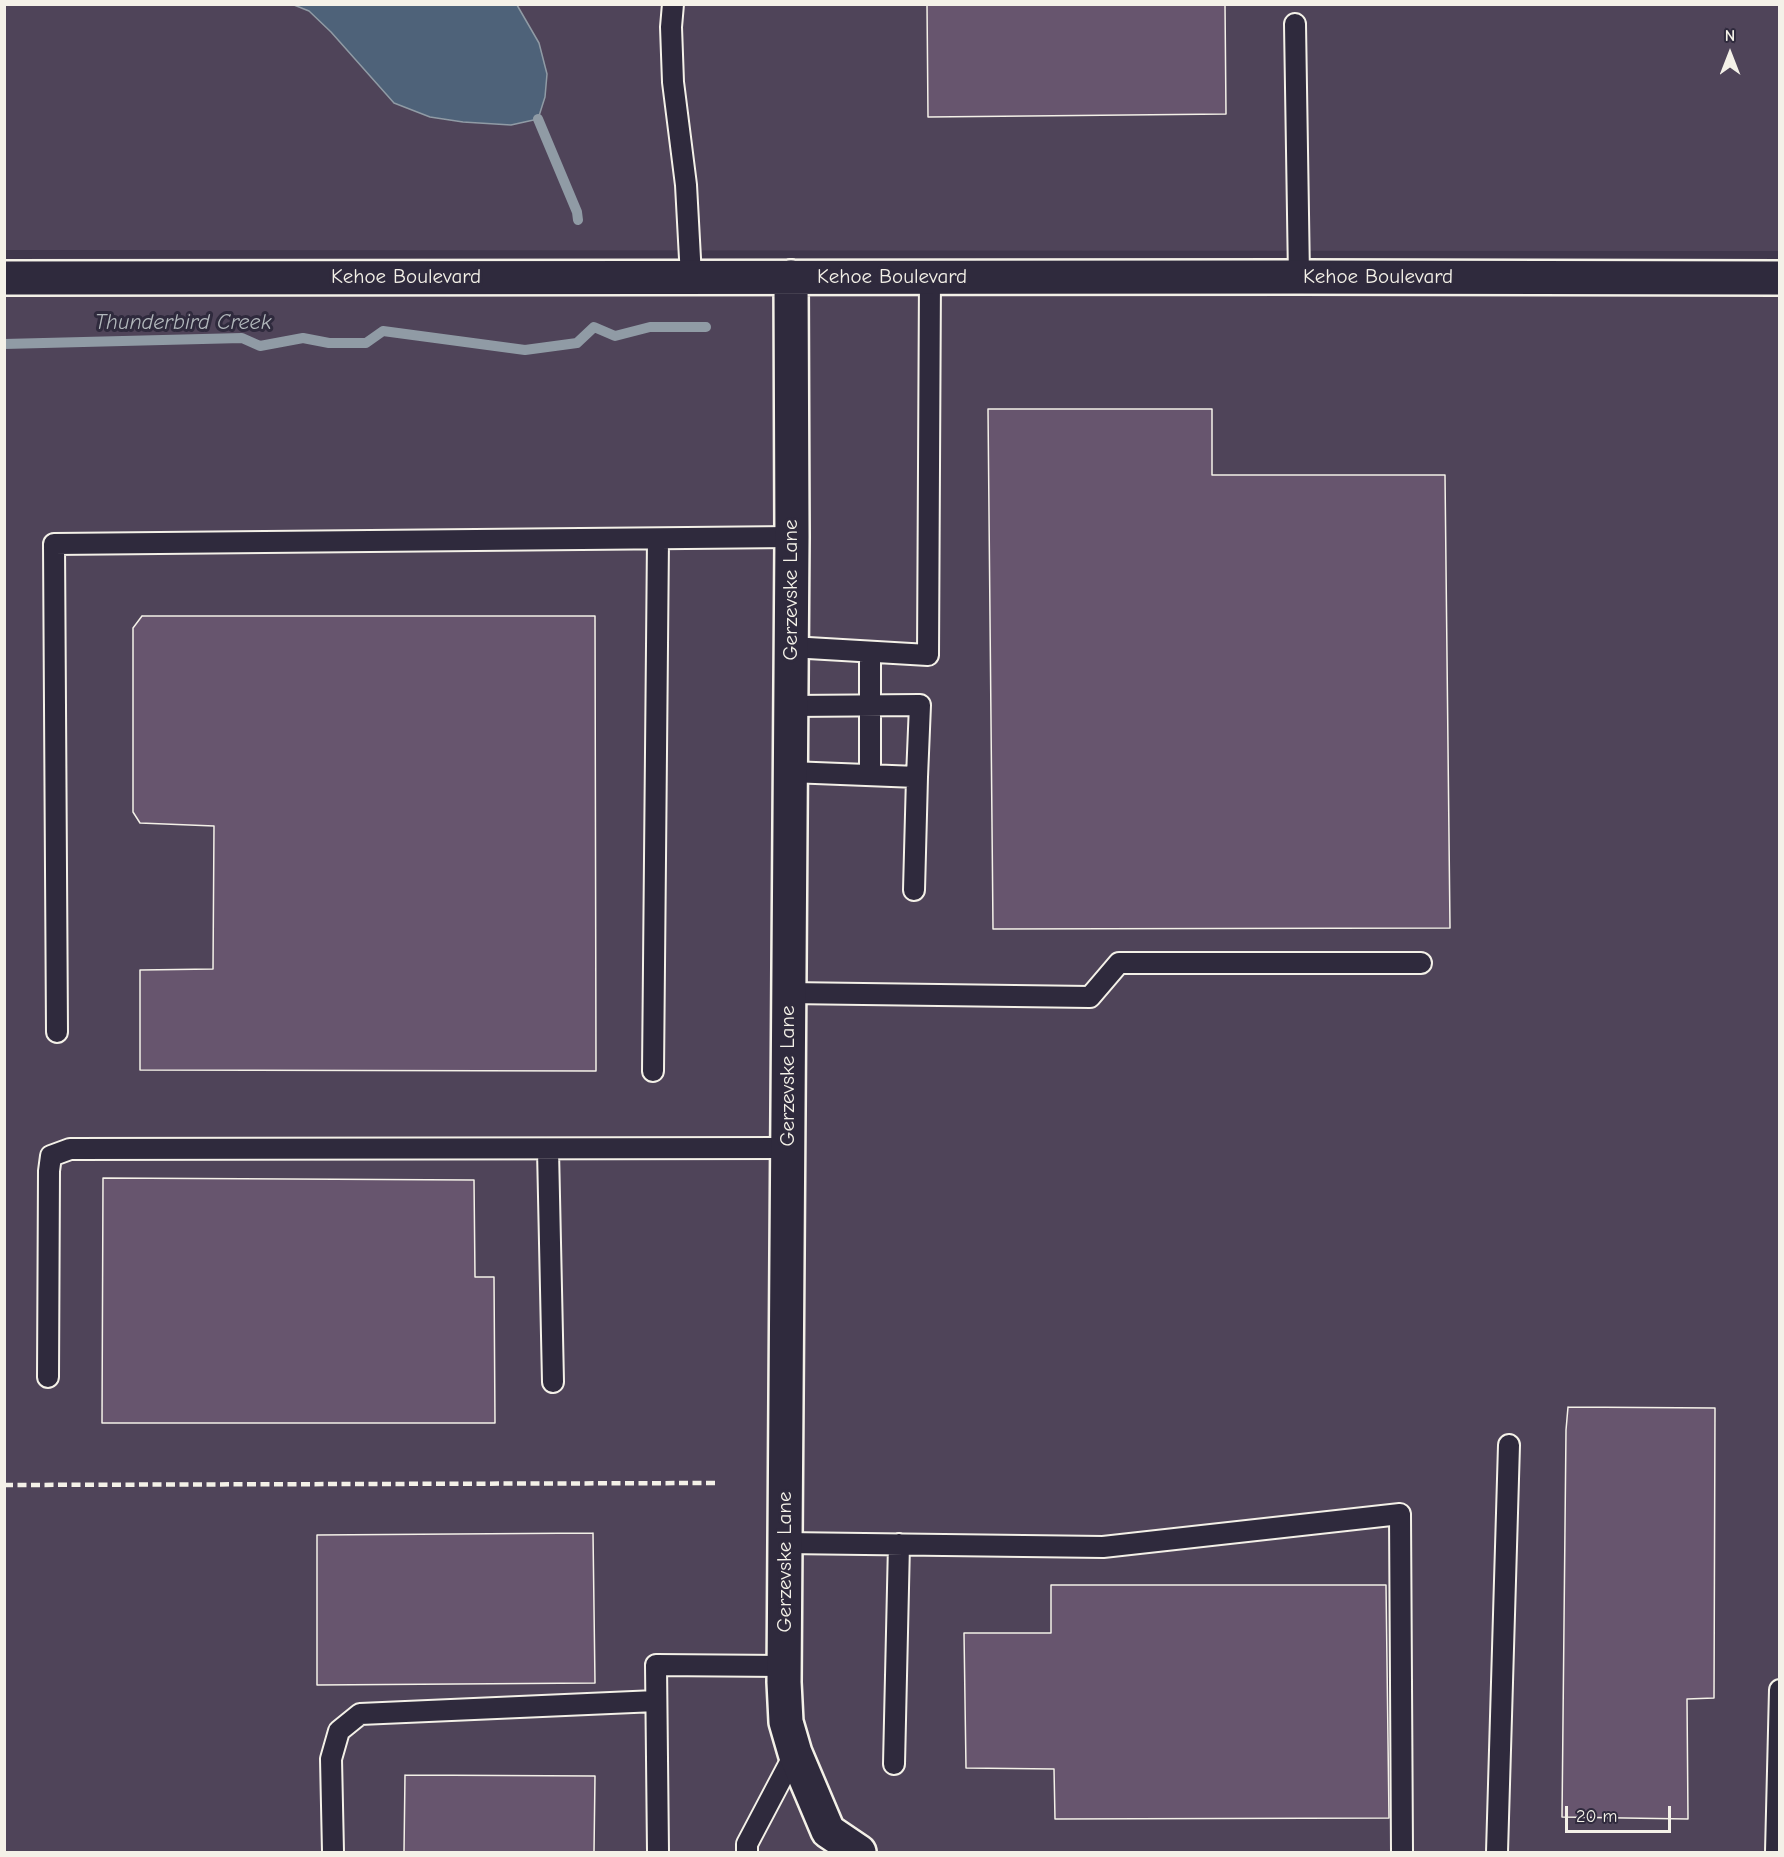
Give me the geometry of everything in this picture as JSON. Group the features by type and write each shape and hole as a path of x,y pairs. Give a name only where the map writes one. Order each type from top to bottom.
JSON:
{"street":[{"name":"Gerzevske Lane","path":"791,277 792,537 784,1666 786,1722 795,1753 828,1831 859,1852"},
{"name":"Kehoe Boulevard","path":"4,278 1779,278"}],"lane":[{"path":"673,4 671,27 674,82 686,185 691,277"},
{"path":"1295,24 1299,277"},
{"path":"791,647 928,655 930,277"},
{"path":"57,1032 54,544 792,537"},
{"path":"653,1071 658,538"},
{"path":"870,652 870,775"},
{"path":"791,706 920,705 914,890"},
{"path":"790,772 917,777"},
{"path":"788,993 1090,997 1119,963 1421,963"},
{"path":"48,1377 49,1171 51,1156 70,1149 788,1148"},
{"path":"548,1150 553,1382"},
{"path":"1497,1852 1509,1444"},
{"path":"785,1543 1103,1546 1400,1514 1401,1852"},
{"path":"894,1764 899,1544"},
{"path":"658,1852 656,1665 784,1666"},
{"path":"1776,1852 1779,1690"},
{"path":"333,1852 331,1760 339,1731 360,1714 656,1701"},
{"path":"747,1852 747,1844 795,1753"}],"shaded area":[{"path":"5,5 1779,5 1779,251 5,250"},
{"path":"5,295 1779,296 1779,1852 5,1852"}],"water":[{"path":"294,5 517,5 539,43 547,74 545,97 538,119 511,125 463,122 430,117 394,103 331,32 309,11"}],"building":[{"path":"927,4 1225,4 1226,114 928,117"},
{"path":"988,409 1212,409 1212,475 1445,475 1450,928 993,929"},
{"path":"142,616 595,616 596,1071 140,1070 140,970 213,969 214,826 140,823 133,812 133,628"},
{"path":"103,1178 474,1180 475,1277 494,1277 495,1423 102,1423"},
{"path":"1568,1407 1715,1408 1714,1698 1687,1699 1688,1819 1562,1817"},
{"path":"593,1533 595,1683 317,1685 317,1535"},
{"path":"1051,1585 1386,1585 1389,1818 1055,1819 1054,1769 966,1768 964,1633 1051,1633"},
{"path":"405,1775 595,1776 594,1852 404,1852"}],"waterway":[{"path":"538,119 577,212 578,220"},
{"name":"Thunderbird Creek","path":"4,344 242,338 260,346 303,338 329,343 366,343 383,331 525,350 577,343 594,327 615,336 650,327 706,327"}],"railway":[{"path":"4,1485 719,1483"}]}
